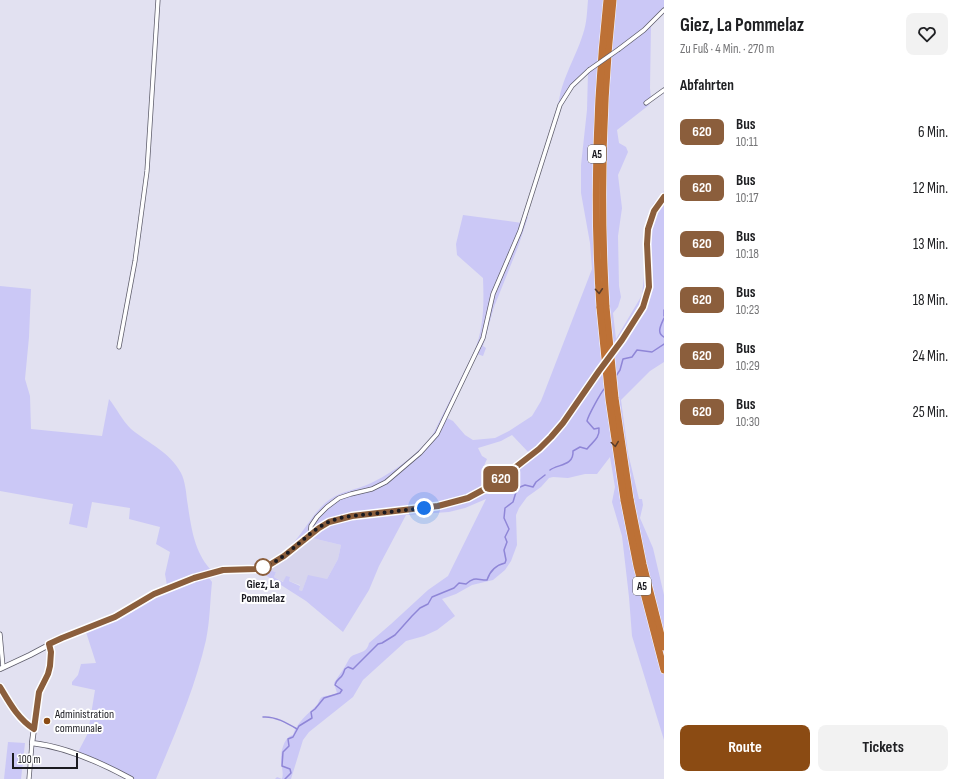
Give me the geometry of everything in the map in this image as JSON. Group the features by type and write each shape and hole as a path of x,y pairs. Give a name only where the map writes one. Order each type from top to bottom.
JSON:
{"highway":[{"name":"A5","path":"607,0 600,69 597,135 597,229 609,399 639,574 664,670"},
{"name":"A5","path":"603,307 603,137 607,62 613,0"},
{"name":"A5","path":"627,500 664,647"}],"street":[{"path":"119,347 135,261 147,171 158,0"},
{"path":"310,535 311,526 317,517 327,507 339,498 372,489 386,482 420,453 437,434 483,338 493,294 520,231 560,105 572,86 589,70 644,30 664,10"},
{"path":"646,103 664,90"},
{"path":"0,634 2,668 62,638 115,617 154,594 194,578 223,570 256,569 271,564 284,556 324,524 338,519 438,506 459,501 479,493 506,475 551,437 622,340 645,302 649,287 647,244 648,229 654,211 664,197"},
{"path":"29,779 39,692 48,674 50,666 51,652 49,644"},
{"path":"0,687 9,703 22,719 34,729"},
{"path":"32,743 46,744 73,752 131,779"}],"shaded area":[{"path":"588,0 664,0 664,10 651,24 651,99 649,105 617,130 619,143 626,147 628,152 618,175 622,208 618,236 619,286 621,297 618,307 613,313 616,339 642,295 645,267 644,228 653,204 664,191 664,362 650,371 621,400 628,453 639,499 642,499 643,505 640,518 653,548 664,595 664,740 632,636 622,536 612,502 615,487 610,457 597,474 585,474 568,478 549,478 541,487 527,497 516,515 517,545 511,561 505,570 493,580 472,585 456,594 442,599 455,616 437,630 424,636 406,641 363,680 353,697 309,732 303,740 291,779 282,779 283,774 281,756 282,749 287,738 293,735 300,722 317,705 321,698 337,693 334,683 349,659 365,650 369,643 428,590 448,576 486,499 465,508 449,512 406,515 379,566 369,590 343,632 306,601 259,571 265,569 276,572 274,577 283,582 286,576 290,577 289,581 300,586 299,590 302,591 308,575 327,579 338,559 341,545 312,538 301,548 267,566 206,574 212,582 206,640 184,711 156,779 131,779 77,754 88,733 95,690 72,685 72,682 78,675 81,664 96,663 86,632 119,618 128,612 131,613 139,607 139,604 168,591 165,574 170,552 156,544 160,527 129,519 130,508 92,502 87,528 69,524 73,504 0,491 0,286 31,289 25,379 30,396 31,429 102,436 109,399 131,429 171,459 181,473 185,486 196,545 210,569 252,565 268,561 276,557 291,545 315,514 329,500 338,495 369,484 386,475 404,463 420,449 433,434 474,352 482,325 483,278 457,255 456,244 463,215 522,223 525,216 528,217 518,247 494,307 483,346 486,348 483,356 477,354 445,417 453,421 465,435 473,440 495,438 532,416 541,401 592,269 590,243 581,193 581,165 587,110 588,72 572,86 558,113 564,82 580,44 584,30 587,17","holes":["512,435 531,455 494,483 483,468 487,459 482,456 478,448 501,441"]},
{"path":"312,538 341,545 338,559 327,579 307,578 302,591 299,590 300,585 289,581 290,577 284,582 274,577 276,572 265,569 259,571 256,569 291,550 301,548"},
{"path":"8,742 25,743 21,779 4,779"}],"waterway":[{"path":"664,310 664,316"},
{"path":"664,318 660,331 664,337"},
{"path":"616,376 620,370 623,359 632,357 637,350 652,352 664,344"},
{"path":"550,470 568,462 573,456 573,451 580,447 587,449 597,438 599,428 594,429 587,421 605,388"},
{"path":"285,779 291,773 290,769 282,766 283,752 289,746 288,739 293,737 299,726 312,718 311,712 324,698 340,693 342,690 335,685 336,681 342,676 345,669 348,667 353,669 378,644 395,635 420,608 428,604 432,597 454,588 459,583 466,584 474,579 487,580 494,569 505,563 506,560 504,550 507,542 505,537 509,529 504,518 505,508 513,502 516,492 520,487 525,485 533,487 536,482 545,475"},
{"path":"263,717 285,722 297,729"}],"bus line":[{"name":"620","path":"0,687 9,703 26,724 34,729 39,692 48,674 50,666 51,652 49,644 115,617 154,594 194,578 223,570 256,569 271,564 329,522 352,516 438,506 468,498 494,484 539,449 563,423 622,340 643,307 649,287 647,256 648,229 654,211 664,197"}],"place":[{"name":"Giez, La Pommelaz","path":"263,567"},
{"name":"Administration communale","path":"47,721"}],"route":[{"path":"263,567 284,556 319,528 329,522 352,516 424,508"}]}
